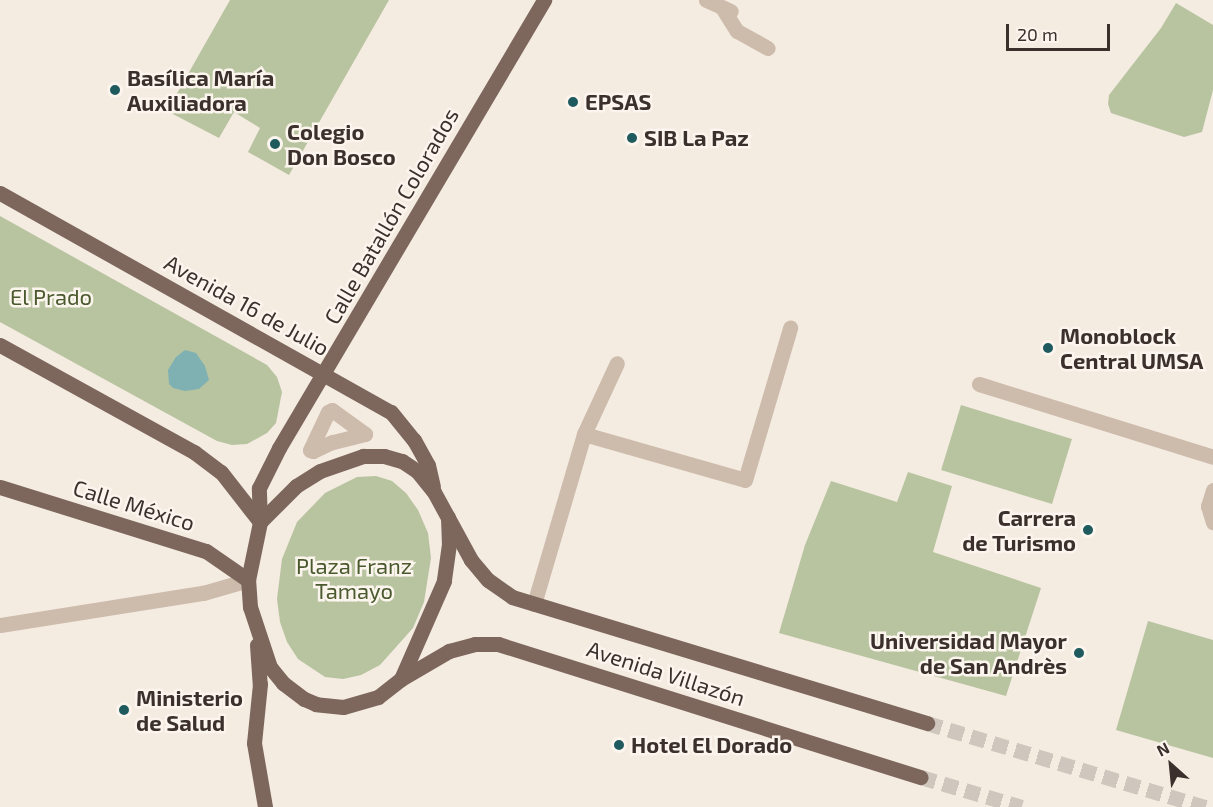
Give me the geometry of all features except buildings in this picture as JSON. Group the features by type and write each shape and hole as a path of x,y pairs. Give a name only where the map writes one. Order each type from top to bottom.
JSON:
{"main road":[{"name":"Calle Batallón Colorados","path":"260,522 259,488 279,448 325,375 544,0"},
{"name":"Avenida 16 de Julio","path":"0,193 391,412 414,440 428,465 434,492"},
{"path":"0,345 194,452 221,472 260,522"},
{"path":"363,456 384,456 402,461 417,471 434,492 448,517 449,544 444,580 401,679 378,697 361,704 343,707 316,704 304,699 283,683 270,667 250,607 248,580 260,522 296,486 320,471 363,456"},
{"name":"Calle México","path":"0,487 206,551 248,580"},
{"name":"Avenida Villazón","path":"448,517 471,560 488,580 512,597 927,723"},
{"path":"255,627 260,684 254,743 265,807"},
{"name":"Avenida Villazón","path":"401,679 449,651 475,645 498,644 921,777"}],"street":[{"path":"706,0 729,10 737,30 768,48"},
{"path":"584,434 745,480 790,328"},
{"path":"534,604 584,434 617,363"},
{"path":"979,384 1213,457"},
{"path":"1213,490 1208,506 1213,522"},
{"path":"0,625 204,592 248,580"}],"green space":[{"path":"230,0 389,0 289,175 248,152 260,128 234,112 219,138 167,111"},
{"path":"1176,3 1213,25 1213,90 1202,132 1184,137 1111,113 1108,104 1109,95 1161,28"},
{"name":"El Prado","path":"0,216 267,365 277,377 282,392 276,423 267,433 247,444 232,445 217,441 0,322"},
{"path":"961,405 1072,439 1052,504 941,470"},
{"path":"908,472 952,486 933,552 1041,588 1006,696 779,633 805,545 831,481 897,502"},
{"name":"Plaza Franz Tamayo","path":"376,476 392,481 406,493 418,510 428,533 431,558 424,602 413,628 380,665 361,675 343,679 325,677 298,659 287,642 280,622 277,599 282,559 297,522 325,493 357,477"},
{"path":"1148,621 1213,640 1213,758 1116,730"}],"water":[{"path":"185,350 196,353 205,366 209,380 199,389 185,391 173,388 169,384 168,370 176,357"}],"tunnel":[{"path":"927,723 1206,807"},
{"path":"921,777 1022,807"}],"place":[{"name":"Basílica María Auxiliadora","path":"115,90"},
{"name":"EPSAS","path":"573,102"},
{"name":"SIB La Paz","path":"632,138"},
{"name":"Colegio Don Bosco","path":"275,144"},
{"name":"Monoblock Central UMSA","path":"1048,348"},
{"name":"Carrera de Turismo","path":"1088,530"},
{"name":"Universidad Mayor de San Andrès","path":"1079,653"},
{"name":"Ministerio de Salud","path":"124,710"},
{"name":"Hotel El Dorado","path":"619,745"}]}
